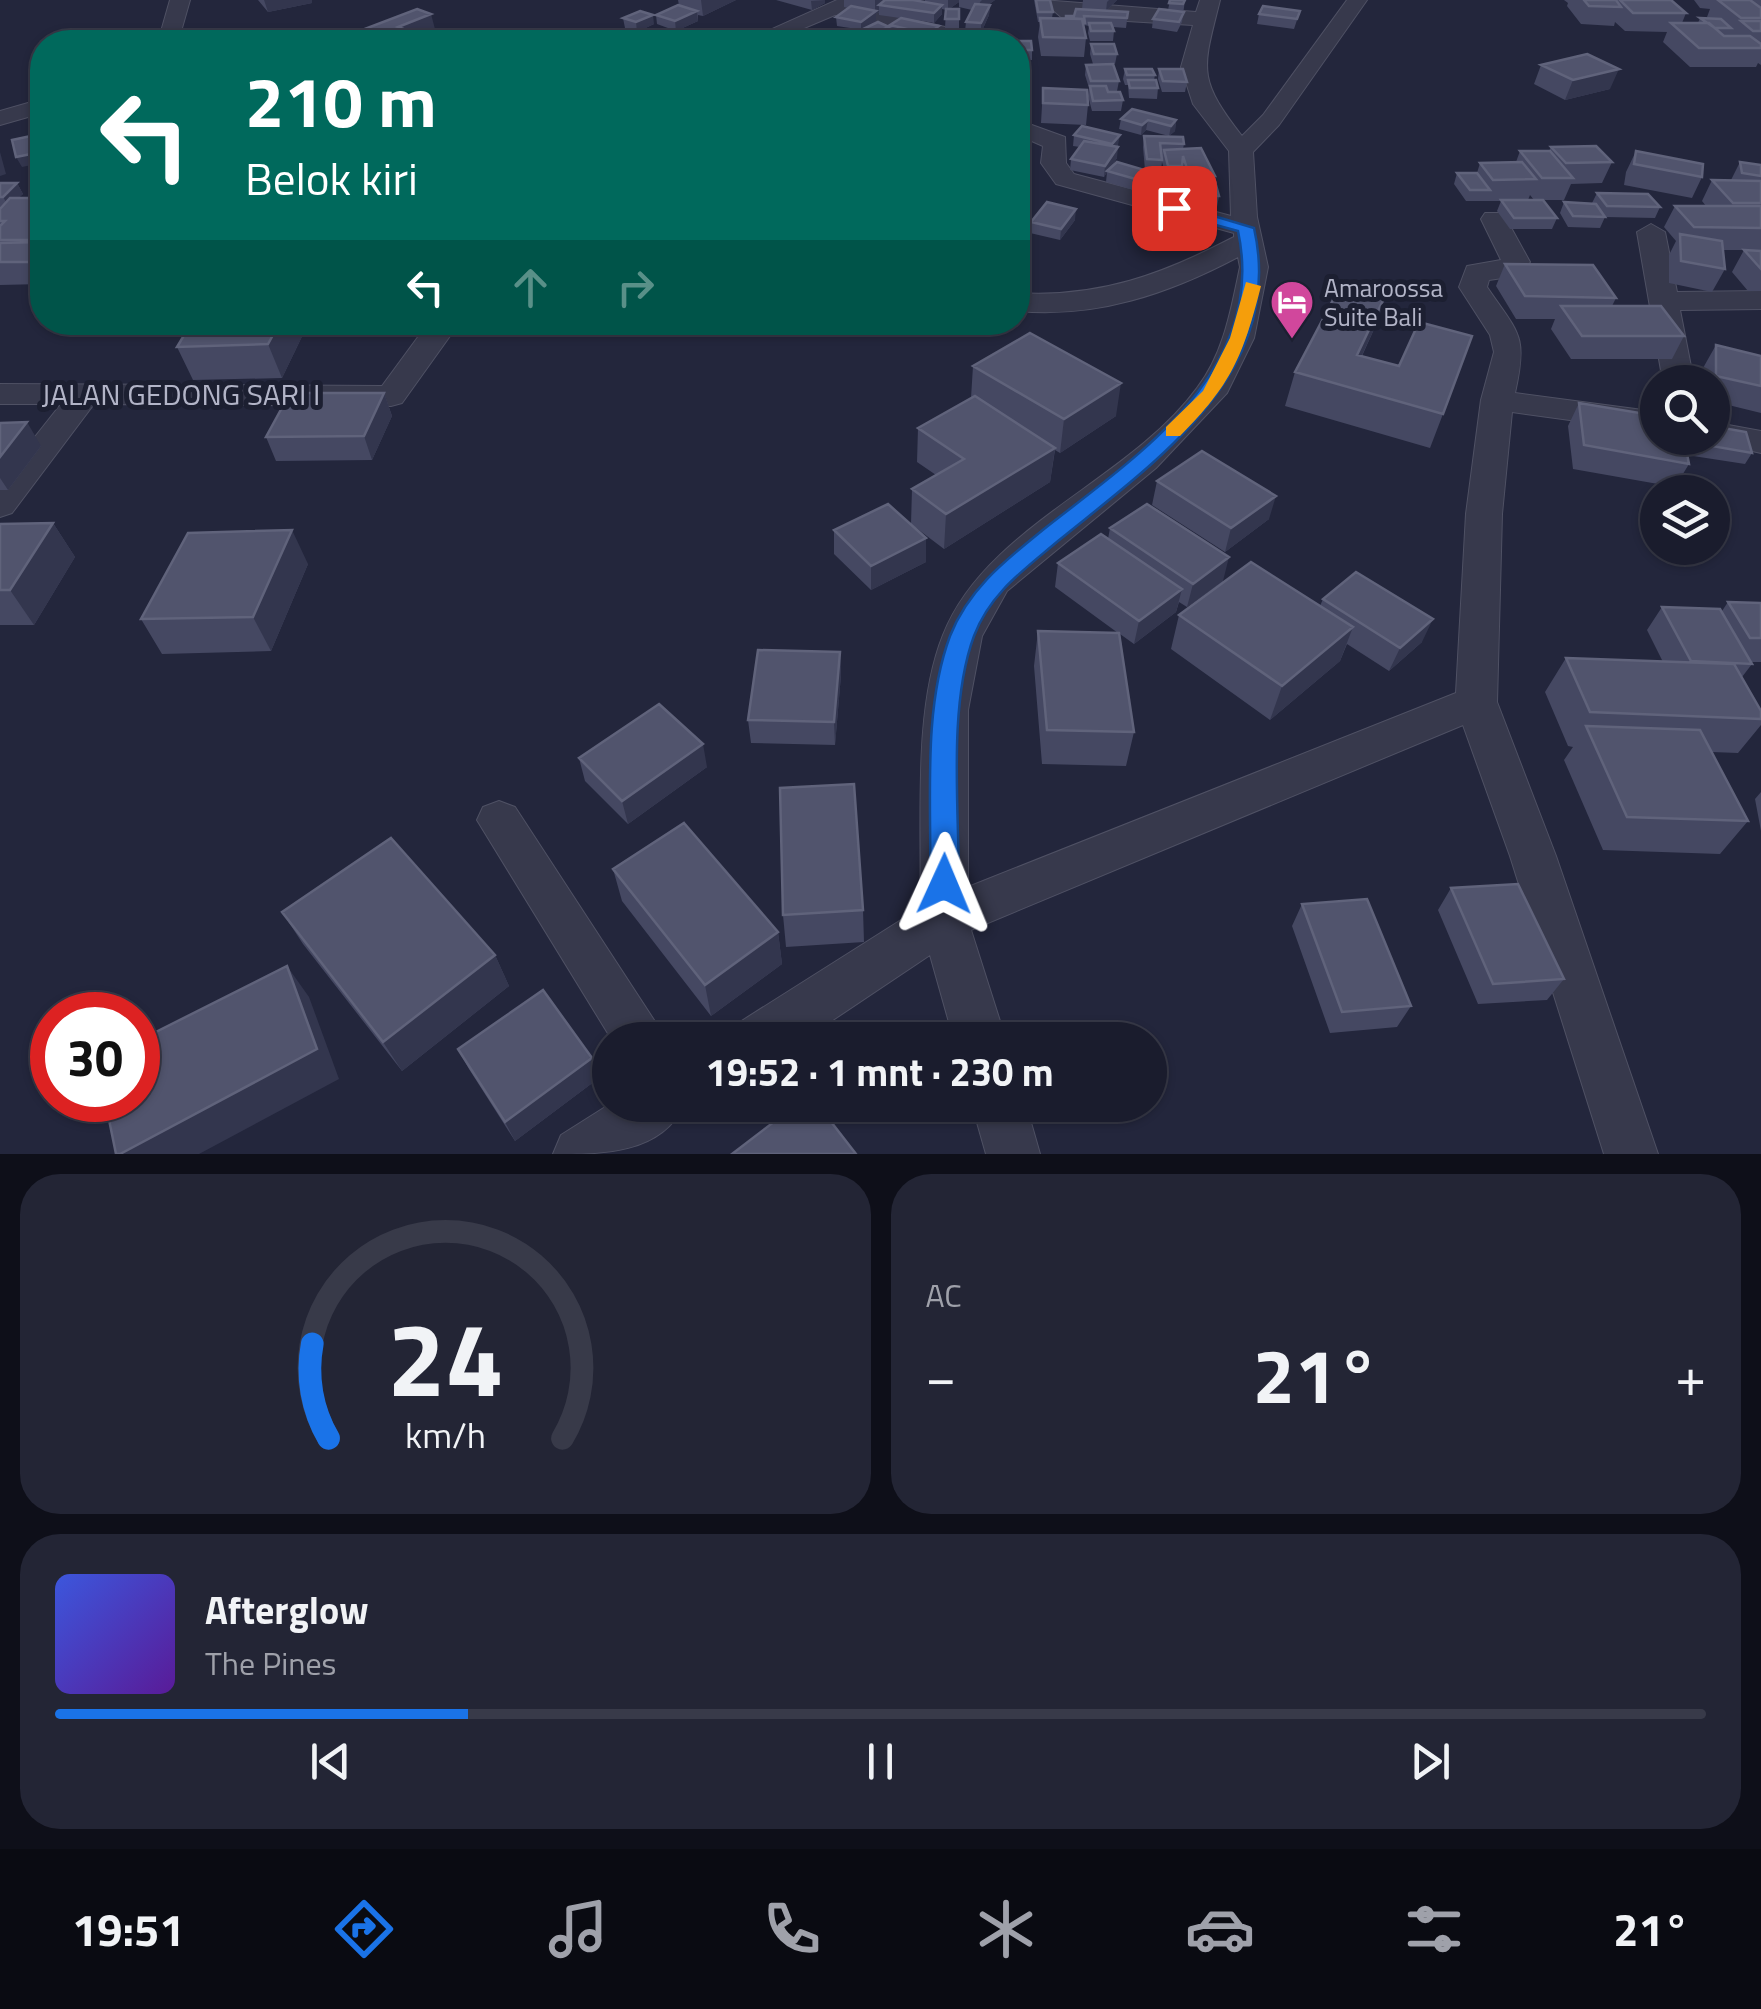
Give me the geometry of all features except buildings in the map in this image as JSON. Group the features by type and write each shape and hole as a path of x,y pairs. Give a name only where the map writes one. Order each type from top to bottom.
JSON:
{"street":[{"path":"171,30 180,0"},
{"path":"975,1022 944,919 948,710 962,636 993,582 1144,460 1212,394 1239,338 1254,267 1247,235 1241,151 1205,104 1192,68 1207,9 1061,11 1052,0"},
{"path":"1241,151 1271,120 1357,0"},
{"path":"782,30 843,4 941,30"},
{"path":"0,118 30,109"},
{"path":"1030,132 1056,142 1054,163 1066,179 1247,235"},
{"path":"1494,219 1516,262 1506,270 1477,272 1473,277 1474,287 1505,335 1509,352 1498,400 1484,514 1476,702 1533,856 1631,1154"},
{"path":"1651,232 1676,365"},
{"path":"1030,302 1116,300 1165,282 1247,235"},
{"path":"1664,301 1761,300"},
{"name":"JALAN GEDONG SARI I","path":"0,394 391,396 436,335"},
{"path":"0,505 85,394"},
{"path":"1498,400 1640,420"},
{"path":"1730,438 1759,447"},
{"path":"786,1022 944,919 1476,702"},
{"path":"499,820 629,1022"},
{"path":"580,1154 630,1122"},
{"path":"1004,1122 1013,1154"}],"slow traffic":[{"path":"1173,432 1212,394 1239,338 1252,286"}],"place":[{"name":"Amaroossa Suite Bali","path":"1292,340"}],"route":[{"path":"944,884 948,710 962,636 993,582 1144,460 1212,394 1239,338 1254,267 1246,228 1174,208"}]}
